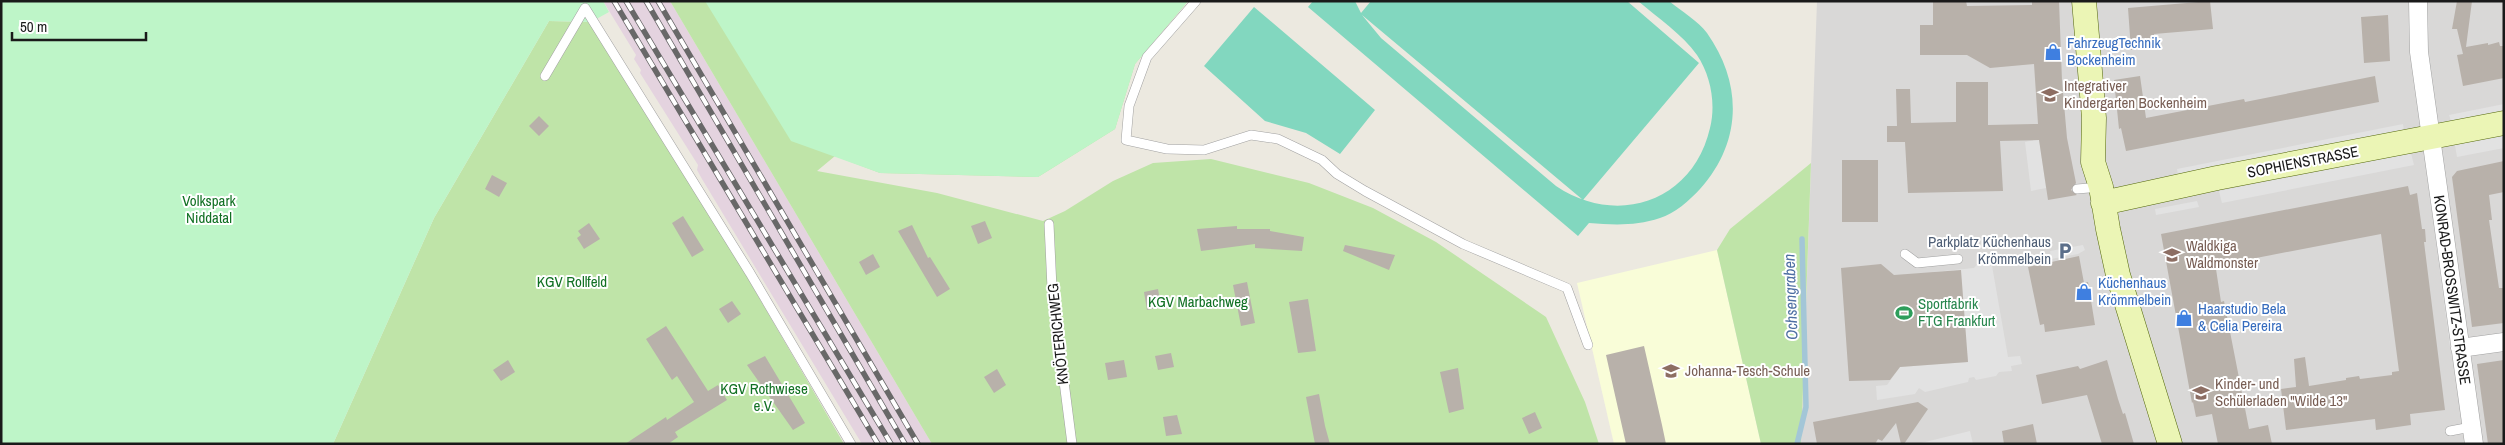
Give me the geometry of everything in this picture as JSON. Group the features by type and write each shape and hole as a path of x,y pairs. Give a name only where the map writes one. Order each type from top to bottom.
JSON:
{"main road":[{"path":"2084,1 2094,118 2093,162 2102,195 2118,275 2170,444"},
{"name":"SOPHIENSTRASSE","path":"2102,195 2217,178 2504,123"}],"street":[{"name":"KONRAD-BROSSWITZ-STRASSE","path":"2418,1 2419,52 2472,435"},
{"path":"2460,348 2504,342"}],"lane":[{"path":"1196,1 1148,57 1129,106 1126,140 1167,148 1204,150 1251,135 1278,139 1322,160 1337,174 1365,191 1415,216 1463,244 1567,288 1588,345"},
{"path":"545,76 585,8 750,273 851,444"},
{"path":"2077,189 2102,195"},
{"name":"KNÖTERICHWEG","path":"1049,224 1052,288 1072,444"},
{"path":"1905,254 1917,263 1958,259"},
{"path":"2450,431 2472,435"}],"shaded area":[{"path":"603,1 670,1 932,444 862,444 702,179 697,170 698,165 640,73 641,70 634,59 636,55"},
{"path":"1817,1 2504,1 2504,444 1801,444"},
{"path":"2504,104 2504,111 2451,121 2449,115"},
{"path":"2403,124 2404,131 2178,175 2177,169"},
{"path":"2504,135 2504,148 2457,157 2455,145"},
{"path":"2039,139 2046,188 2031,191 2025,142"},
{"path":"2411,153 2414,165 2222,203 2219,191"},
{"path":"2432,174 2456,346 2450,347 2427,175"},
{"path":"2197,201 2199,207 2156,215 2155,209"},
{"name":"Parkplatz Küchenhaus Krömmelbein","path":"2083,245 2085,250 2078,254 2051,259 2050,251"},
{"name":"Johanna-Tesch-Schule","path":"1717,250 1761,444 1614,444 1577,283"},
{"path":"1991,260 2008,357 2020,356 2022,364 2011,366 2012,371 1999,372 1996,376 1976,380 1974,377 1969,378 1968,382 1925,392 1919,388 1915,394 1877,400 1876,386 1887,385 1900,367 1968,362 1967,353 1933,272 1974,268 1979,262"},
{"path":"1970,431 1973,444 1917,444"}],"green space":[{"name":"Volkspark Niddatal","path":"1,1 603,1 609,12 591,22 549,21 434,218 333,444 1,444"},
{"name":"KGV Marbachweg","path":"670,1 1188,1 1135,64 1115,129 1038,177 880,173 835,156 817,171 937,193 1043,221 1065,211 1113,181 1153,163 1211,159 1309,183 1373,208 1436,242 1546,317 1585,402 1599,444 932,444"},
{"path":"705,1 1188,1 1135,64 1115,129 1038,177 880,173 791,141"},
{"path":"1313,1 1355,1 1361,13 1371,1 1627,1 1699,63 1584,199 1603,205 1627,205 1650,200 1670,190 1687,174 1701,153 1712,119 1709,81 1697,55 1684,40 1638,1 1669,1 1694,20 1707,33 1719,52 1727,72 1732,92 1733,112 1724,152 1714,171 1700,189 1687,202 1671,213 1651,221 1634,224 1589,223 1578,236 1308,7","holes":["1362,15 1582,199 1556,186 1381,38"]},
{"path":"1254,7 1375,110 1340,154 1306,133 1265,121 1204,66"},
{"name":"KGV Rollfeld","path":"549,21 591,22 743,270 844,444 333,444 434,218"},
{"path":"1811,163 1801,444 1761,444 1717,250 1730,229"}],"building":[{"path":"1933,1 1966,1 1967,6 2032,5 2032,1 2059,1 2062,81 2067,138 2076,183 2071,190 2077,195 2048,200 2039,140 2000,141 2003,191 1908,193 1905,142 1887,142 1887,126 1897,126 1896,89 1910,89 1911,123 1956,122 1956,82 1988,82 1988,125 2038,124 2034,64 1990,68 1967,55 1920,55 1920,25 1933,25"},
{"path":"2210,1 2213,29 2154,34 2155,48 2131,50 2128,8"},
{"path":"2457,1 2472,1 2466,47 2499,42 2500,46 2504,46 2504,78 2463,86 2457,55 2463,54 2457,29 2452,29"},
{"path":"2388,15 2390,61 2364,63 2361,17"},
{"path":"2140,76 2146,118 2244,99 2245,102 2375,76 2379,102 2126,151 2121,128 2119,129 2114,80"},
{"path":"539,116 549,126 539,136 529,126"},
{"path":"1842,160 1878,160 1878,222 1842,222"},
{"path":"2504,161 2504,192 2489,195 2492,220 2489,220 2499,288 2504,288 2504,323 2472,327 2452,177 2457,171"},
{"path":"492,175 507,183 499,197 485,189"},
{"path":"2408,186 2410,195 2417,193 2422,229 2425,229 2426,242 2424,242 2445,410 2410,414 2411,425 2376,430 2375,419 2286,430 2281,389 2296,387 2294,359 2305,357 2309,386 2359,376 2360,379 2392,375 2392,372 2399,371 2381,234 2230,263 2231,267 2216,269 2221,302 2224,301 2249,429 2268,425 2272,444 2218,444 2212,414 2196,417 2192,403 2161,234"},
{"path":"683,216 704,250 692,257 672,223"},
{"path":"985,221 992,238 978,244 971,226"},
{"path":"589,223 600,239 584,249 577,238 581,235 578,231"},
{"path":"912,225 928,258 930,257 950,289 937,297 898,231"},
{"path":"1237,226 1237,229 1270,229 1270,231 1304,237 1302,251 1255,248 1255,244 1201,251 1197,229"},
{"path":"1345,245 1395,255 1389,270 1343,251"},
{"path":"873,254 880,267 866,275 859,262"},
{"path":"2079,256 2084,283 2088,282 2095,325 2045,332 2044,324 2040,325 2028,267"},
{"name":"Sportfabrik FTG Frankfurt","path":"1881,264 1894,275 1961,270 1968,362 1900,367 1890,380 1849,381 1841,268"},
{"path":"1247,282 1255,323 1241,326 1233,285"},
{"path":"1158,289 1161,307 1147,310 1144,292"},
{"path":"1308,299 1316,351 1298,353 1289,302"},
{"path":"732,301 741,314 728,323 719,309"},
{"path":"666,326 708,391 718,385 727,400 675,432 678,437 668,444 625,444 666,417 667,420 694,402 677,376 672,380 646,339"},
{"path":"1644,346 1666,444 1626,444 1606,355"},
{"path":"1171,353 1174,367 1158,370 1155,356"},
{"path":"765,356 805,423 793,430 747,365"},
{"path":"508,360 515,372 501,381 493,370"},
{"path":"1124,360 1127,377 1108,380 1105,363"},
{"path":"2107,360 2134,444 2102,444 2087,395 2042,404 2036,375 2078,366 2080,369"},
{"path":"2504,360 2504,444 2488,444 2477,364"},
{"path":"1458,368 1464,409 1449,413 1440,372"},
{"path":"997,369 1006,385 994,393 984,377"},
{"path":"1319,394 1330,444 1315,444 1306,397"},
{"path":"1918,402 1928,409 1904,444 1901,444 1896,423 1882,441 1878,439 1875,444 1817,444 1813,422"},
{"path":"1535,412 1542,428 1529,434 1522,418"},
{"path":"1177,415 1182,434 1166,436 1163,417"},
{"path":"2033,424 2037,444 2004,444 2002,431"}],"waterway":[{"name":"Ochsengraben","path":"1797,444 1806,407 1802,239"}],"railway":[{"path":"614,1 878,444"},
{"path":"626,1 891,444"},
{"path":"646,1 905,444"},
{"path":"658,1 918,444"}],"place":[{"name":"FahrzeugTechnik Bockenheim","path":"2053,52"},
{"name":"Integrativer Kindergarten Bockenheim","path":"2050,95"},
{"name":"Parkplatz Küchenhaus Krömmelbein","path":"2065,251"},
{"name":"Waldkiga Waldmonster","path":"2172,255"},
{"name":"Küchenhaus Krömmelbein","path":"2084,292"},
{"name":"Sportfabrik FTG Frankfurt","path":"1904,313"},
{"name":"Haarstudio Bela & Celia Pereira","path":"2184,318"},
{"name":"Johanna-Tesch-Schule","path":"1671,371"},
{"name":"Kinder- und Schülerladen \"Wilde 13\"","path":"2201,393"}],"park label":[{"name":"KGV Rothwiese e.V.","path":"764,398"}]}
